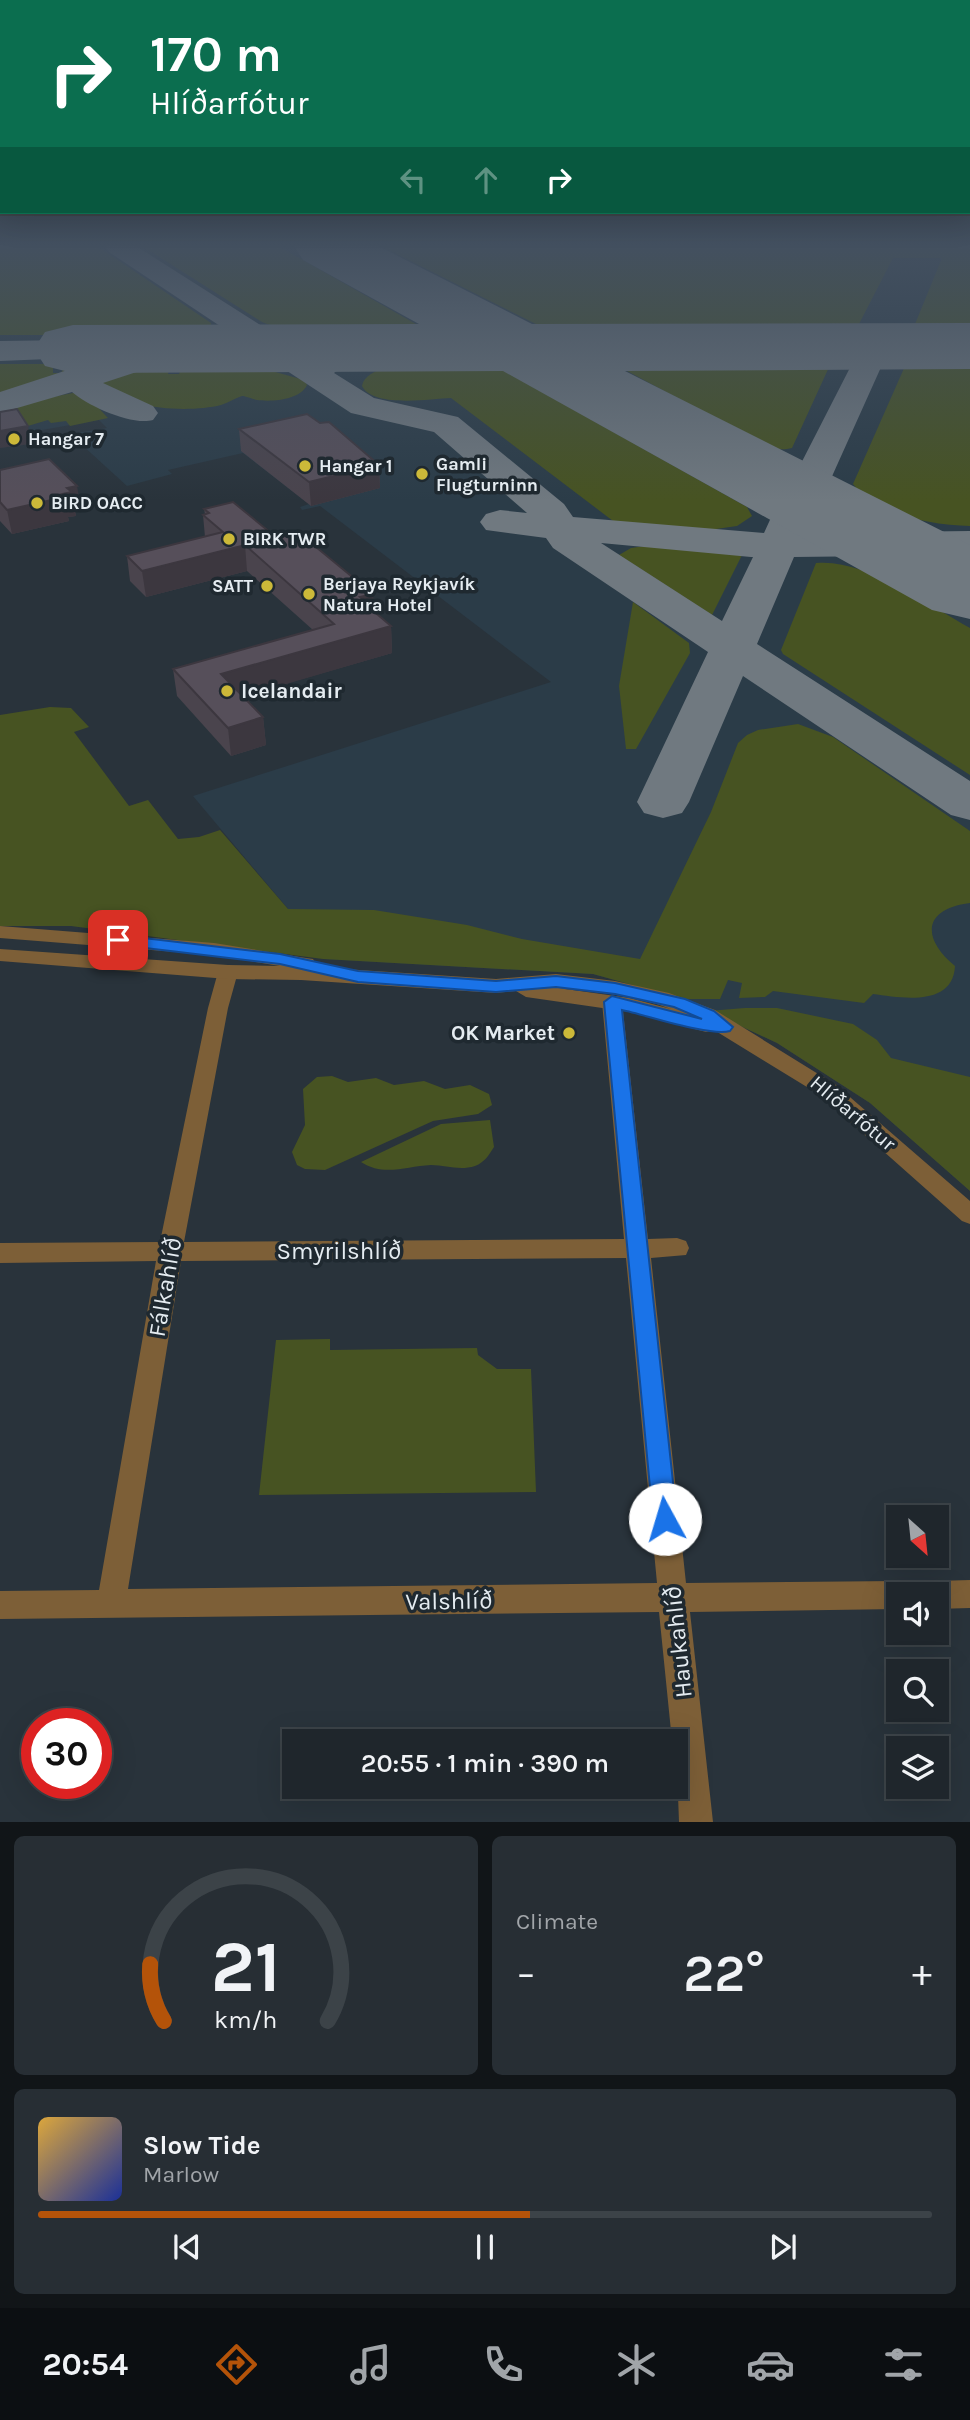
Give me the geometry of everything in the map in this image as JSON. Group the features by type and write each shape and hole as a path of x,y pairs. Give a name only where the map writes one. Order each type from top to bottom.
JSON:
{"street":[{"name":"Hlíðarfótur","path":"0,932 214,949 299,962 358,976"},
{"name":"Hlíðarfótur","path":"0,955 228,972 358,976 512,986 556,996 612,1002 657,1011 700,1024 724,1027"},
{"name":"Fálkahlíð","path":"111,1604 170,1251 218,1008 228,972"},
{"name":"Hlíðarfótur","path":"512,986 556,981 615,988 679,1003 708,1015 828,1090 970,1215"},
{"name":"Haukahlíð","path":"612,1002 696,1822"},
{"name":"Smyrilshlíð","path":"0,1253 677,1248"},
{"path":"949,1595 970,1594"},
{"name":"Valshlíð","path":"0,1605 886,1595"}],"shaded area":[{"path":"0,331 970,331 970,1191 870,1103 777,1043 683,999 593,974 323,959 288,909 193,796 551,682 320,506 302,510 300,507 309,504 243,453 168,470 172,474 127,486 70,434 107,428 99,420 25,433 31,444 0,448"}],"green space":[{"path":"0,331 76,331 74,335 0,335"},
{"path":"84,331 187,331 185,335 83,335"},
{"path":"318,331 408,331 390,332"},
{"path":"631,363 830,365 792,448 781,449 758,442 618,366"},
{"path":"918,363 970,363 970,526 939,524 907,517 876,504 853,484 905,366"},
{"path":"0,364 53,364 53,373 61,373 65,365 82,369 0,396"},
{"path":"474,364 501,369 747,507 752,516 737,526 695,532 617,524 451,398 389,400 368,393 362,386 367,377 378,370 394,366"},
{"path":"171,365 168,374 179,374 182,367 254,366 304,380 307,385 298,394 285,399 263,401 242,396 221,405 175,409 126,399 101,384 101,380 138,368"},
{"path":"73,393 88,399 108,418 70,426 66,421 51,423 48,420 21,428 10,412 15,404"},
{"path":"652,545 743,553 712,615 619,555 631,548"},
{"path":"816,563 835,563 875,575 970,628 970,775 783,654 781,650"},
{"path":"633,602 689,643 690,653 636,749 626,749 619,686"},
{"path":"50,707 71,708 89,727 74,732 129,806 148,800 178,839 199,837 220,830 288,909 374,910 640,959 711,812 738,743 758,730 798,724 833,737 970,831 970,903 943,911 932,926 936,945 955,966 952,979 936,994 911,998 873,994 864,1003 773,991 765,997 739,998 742,983 728,980 720,999 683,999 593,974 323,959 71,926 0,926 0,715"},
{"path":"777,1008 853,1024 877,1040 891,1058 970,1077 970,1191 870,1103 777,1043 708,1011"},
{"path":"332,1076 348,1082 376,1078 394,1085 424,1081 445,1089 470,1085 489,1094 492,1105 478,1114 433,1121 325,1170 305,1169 297,1165 292,1152 305,1125 303,1089 317,1077"},
{"path":"490,1120 494,1147 484,1161 475,1166 458,1168 431,1165 387,1170 361,1162 441,1124"},
{"path":"330,1339 330,1350 477,1348 478,1355 497,1369 531,1369 536,1492 259,1495 276,1340"}],"building":[{"path":"17,409 28,426 0,431 0,412"},
{"path":"307,414 320,423 329,422 379,465 309,482 239,429"},
{"path":"49,459 77,486 67,488 72,492 62,494 65,497 7,510 0,502 0,470"},
{"path":"233,502 277,538 299,533 373,594 360,597 391,626 221,674 263,717 228,728 173,669 334,624 245,545 142,571 127,556 223,532 203,515 209,513 204,509"}],"taxiway":[{"path":"248,331 320,378"},
{"path":"821,508 808,493 810,483 868,361 880,350 899,346"},
{"path":"95,374 159,354 189,350 220,347 252,349 282,355"},
{"path":"320,378 317,370 333,357 382,348"},
{"path":"0,351 73,349 101,356 105,363 95,374"},
{"path":"0,403 95,374"},
{"path":"95,374 83,382 85,387 141,413"},
{"path":"320,378 363,406 446,424 550,512 560,527"},
{"path":"756,474 791,497 794,511 779,545"},
{"path":"500,522 560,527"},
{"path":"560,527 751,545 779,545"},
{"path":"560,527 567,539 732,648"},
{"path":"779,545 970,543"},
{"path":"732,648 779,545"},
{"path":"663,802 732,648"},
{"path":"732,648 970,804"}],"runway":[{"path":"487,331 518,348"},
{"path":"518,348 970,346"},
{"path":"73,349 518,348"},
{"path":"518,348 970,587"}],"place":[{"name":"Hangar 7","path":"14,439"},
{"name":"Hangar 1","path":"305,466"},
{"name":"Gamli Flugturninn","path":"422,474"},
{"name":"BIRD OACC","path":"37,503"},
{"name":"BIRK TWR","path":"229,539"},
{"name":"SATT","path":"267,586"},
{"name":"Berjaya Reykjavík Natura Hotel","path":"309,594"},
{"name":"Icelandair","path":"227,691"},
{"name":"OK Market","path":"569,1033"}],"route":[{"path":"118,940 214,949 299,962 358,976 496,986 556,981 615,988 679,1003 708,1015 724,1027 700,1024 649,1009 612,1002 665,1519"}]}
